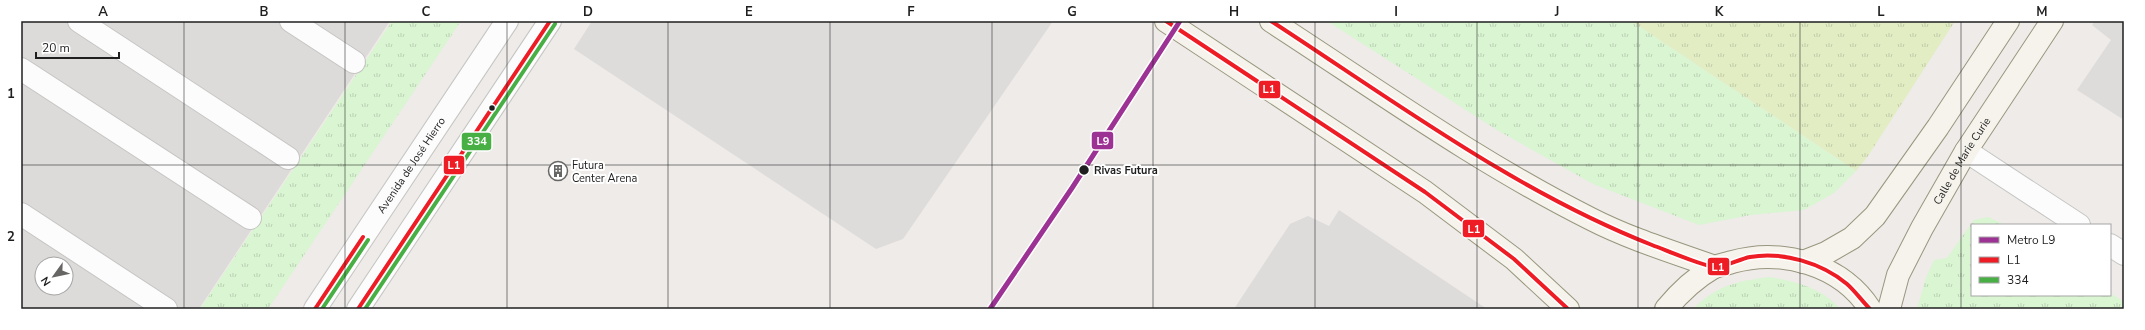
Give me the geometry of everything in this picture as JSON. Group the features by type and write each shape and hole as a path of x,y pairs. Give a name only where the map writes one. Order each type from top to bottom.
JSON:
{"main road":[{"path":"1166,21 1425,192 1514,259 1568,309"},
{"path":"1271,21 1491,165 1592,219 1652,245 1715,267"},
{"path":"1803,262 1826,253 1852,238 1875,216 1934,134 2008,21"},
{"name":"Calle de Marie Curie","path":"1889,309 1898,275 1914,242 1966,152 2052,21"},
{"path":"1666,309 1684,288 1715,267 1751,257 1777,256 1824,269 1847,284 1870,309"}],"street":[{"path":"79,21 288,158"},
{"path":"292,21 354,62"},
{"name":"Avenida de José Hierro","path":"316,309 507,21"},
{"path":"358,309 550,21"},
{"path":"21,69 250,218"},
{"path":"1966,152 2077,224"},
{"path":"21,214 166,309"},
{"path":"2111,246 2124,254"}],"shaded area":[{"path":"21,21 390,21 199,309 21,309"},
{"path":"592,21 1053,21 903,239 876,249 574,49"},
{"path":"2095,21 2124,21 2124,120 2077,90 2111,40 2092,25"},
{"path":"1339,210 1487,309 1234,309 1290,224 1308,216 1329,226"}],"green space":[{"path":"392,21 461,21 268,309 200,309"},
{"path":"1327,21 1631,21 1856,171 1834,193 1804,210 1751,215 1699,225 1593,184 1497,130"},
{"path":"1631,21 1955,21 1868,156 1856,171"},
{"path":"1988,217 2003,224 1971,224 1974,220"},
{"path":"1971,224 1971,296 2111,296 2111,294 2124,302 2124,309 1917,309 1926,278 1934,260 1947,258"},
{"path":"1770,277 1790,281 1817,291 1840,309 1693,309 1719,289 1748,280"}],"metro line":[{"name":"L9","path":"990,309 1072,188 1180,21"}],"transit line":[{"name":"L1","path":"358,309 550,21"},
{"name":"L1","path":"1166,21 1425,192 1514,259 1568,309"},
{"name":"L1","path":"1271,21 1456,143 1552,198 1601,223 1674,254 1714,267 1750,257 1762,256 1788,257 1801,260 1826,270 1847,284 1870,309"},
{"name":"334","path":"365,309 555,24"},
{"name":"L1","path":"315,309 363,237"},
{"name":"334","path":"322,309 368,240"}],"place":[{"name":"Rivas Futura","path":"1084,170"},
{"name":"Futura Center Arena","path":"558,171"}]}
